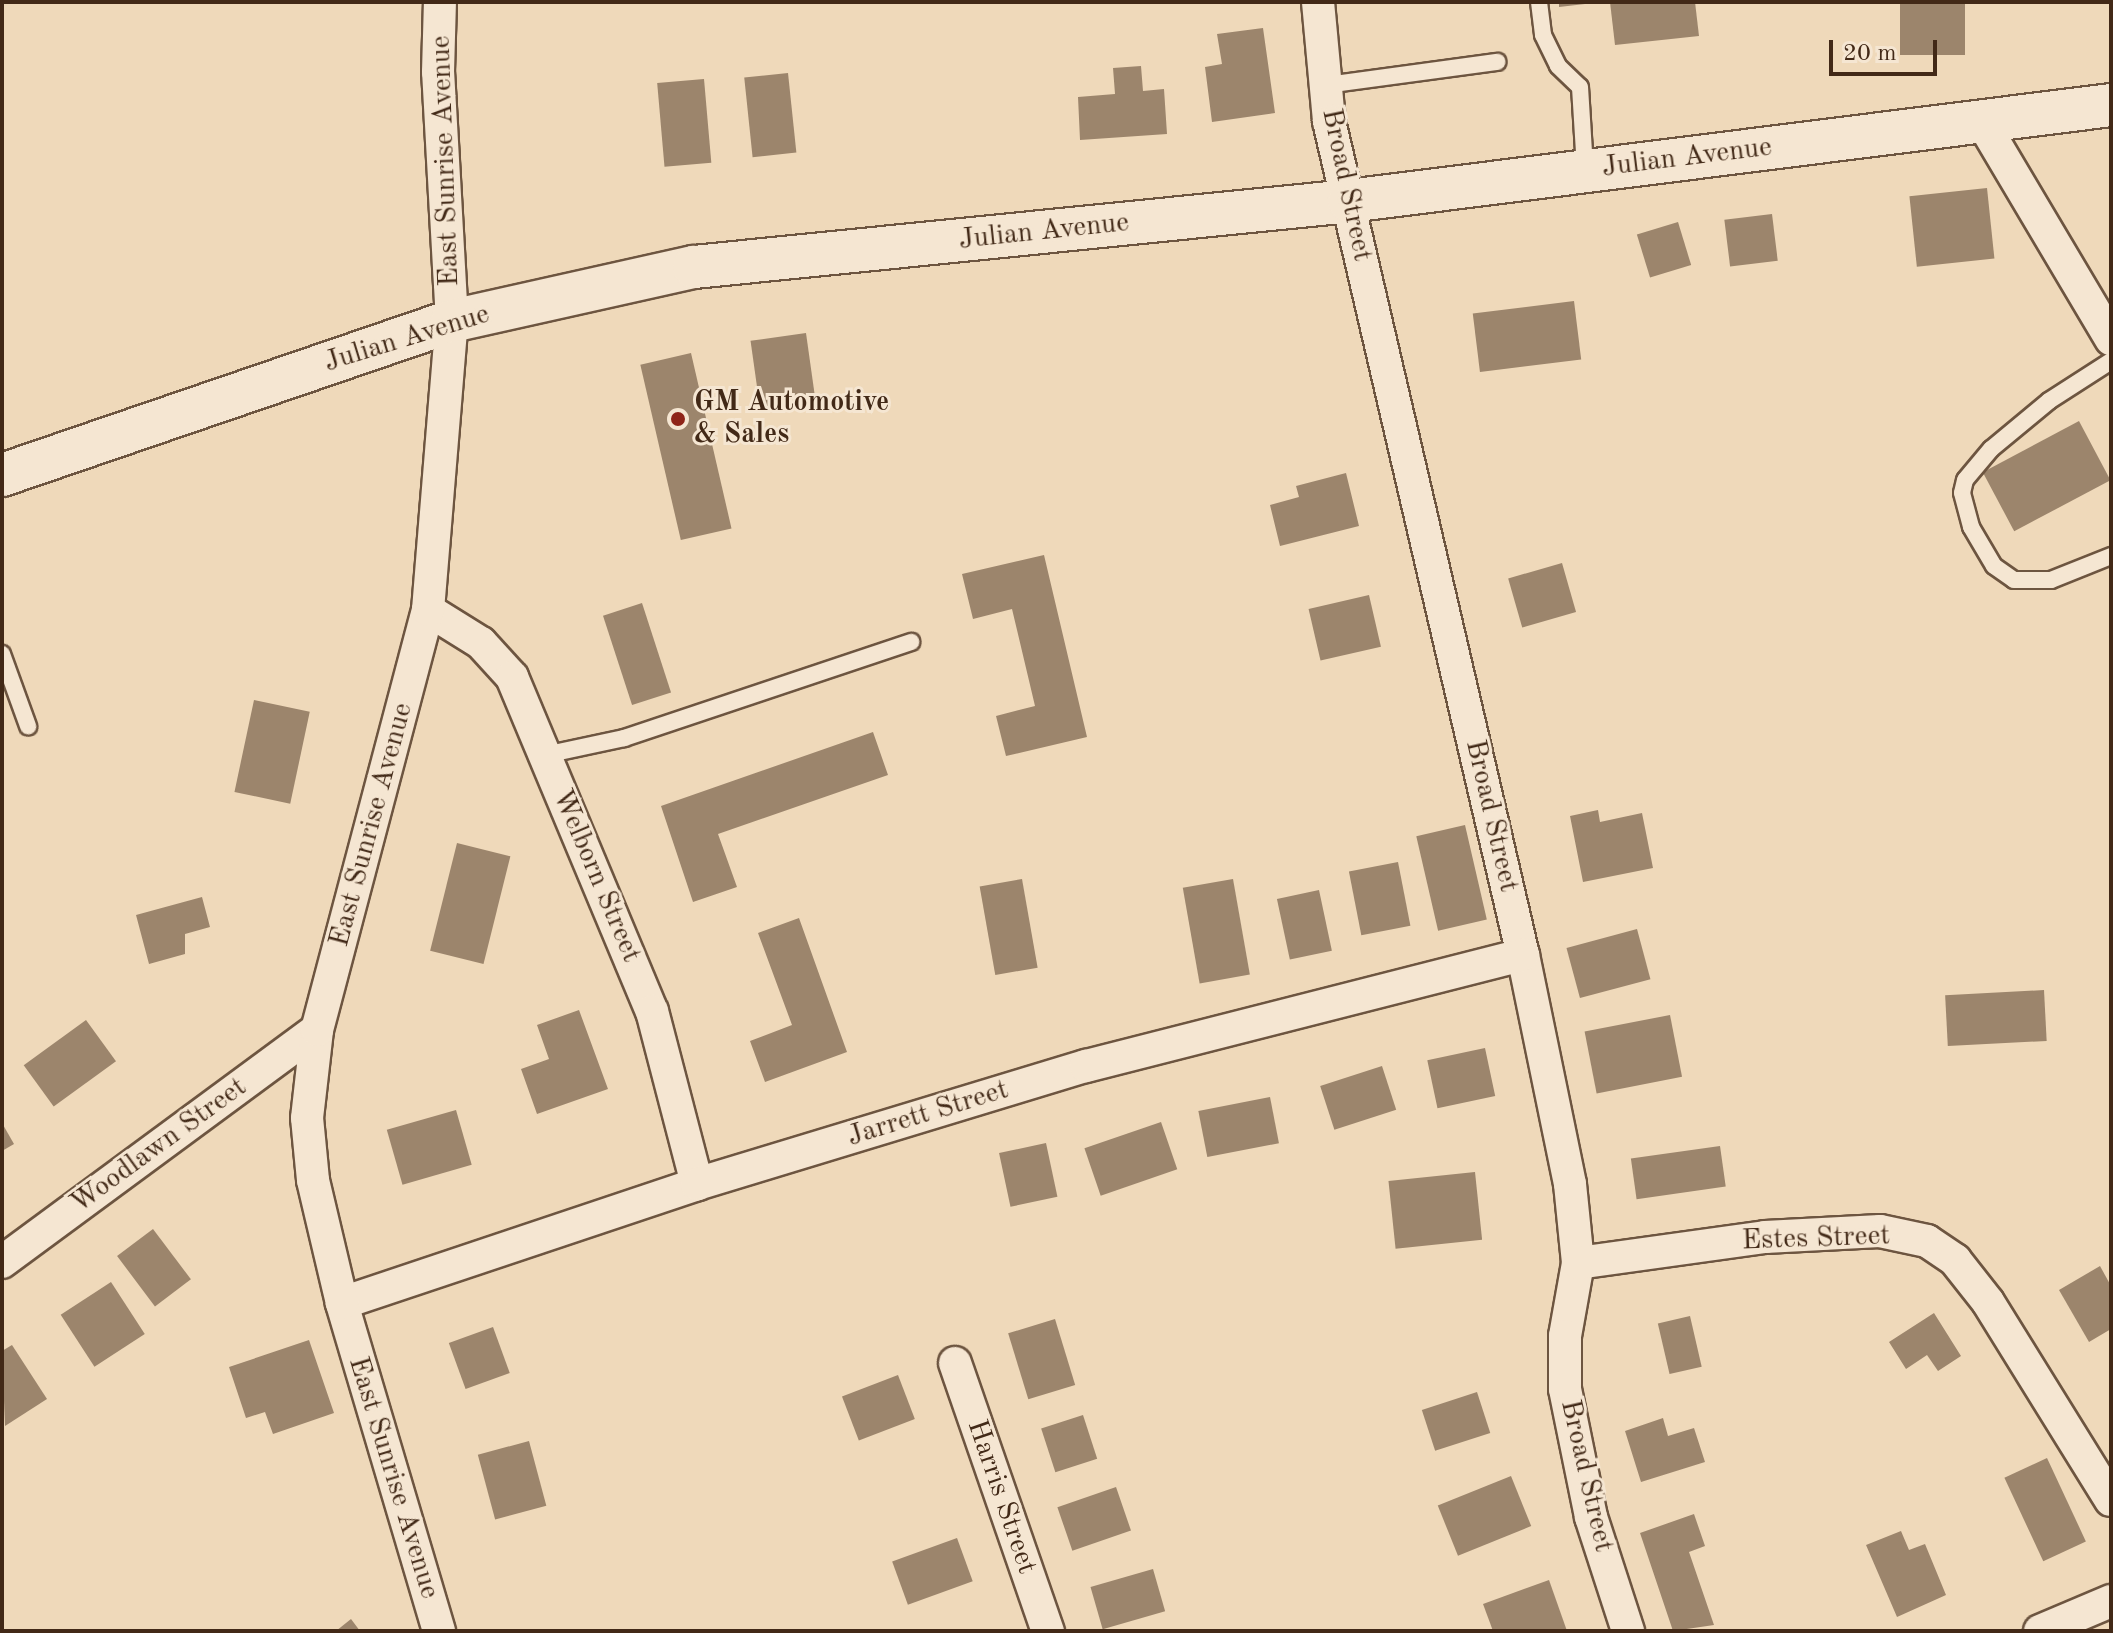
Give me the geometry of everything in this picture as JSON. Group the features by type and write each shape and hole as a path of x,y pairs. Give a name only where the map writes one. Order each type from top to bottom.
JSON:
{"street":[{"name":"East Sunrise Avenue","path":"439,1631 342,1303 313,1180 307,1118 317,1030 428,610 452,321 438,72 440,2"},
{"name":"Broad Street","path":"1318,2 1326,85 1349,201 1523,955 1570,1184 1578,1263 1565,1336 1565,1389 1591,1517 1628,1631"},
{"name":"Julian Avenue","path":"2,475 452,321 694,267 1349,201 2111,105"},
{"path":"1981,120 2111,339"},
{"name":"Welborn Street","path":"428,610 481,643 512,677 652,1011 697,1184"},
{"name":"Jarrett Street","path":"342,1303 697,1184 1086,1066 1523,955"},
{"name":"Woodlawn Street","path":"2,1262 317,1030"},
{"name":"Estes Street","path":"1578,1263 1765,1237 1880,1231 1927,1241 1955,1260 1988,1302 2111,1500"},
{"name":"Harris Street","path":"955,1363 1048,1631"},
{"path":"2040,1631 2111,1601"}],"lane":[{"path":"1539,2 1543,35 1558,66 1580,87 1585,171"},
{"path":"1326,85 1497,62"},
{"path":"2111,361 2001,441 1976,466 1962,493 1971,527 1986,553 2014,580 2051,580 2111,556"},
{"path":"545,755 624,738 911,642"},
{"path":"2,654 28,726"}],"building":[{"path":"1559,2 1585,2 1585,4 1559,7"},
{"path":"1610,2 1695,2 1699,36 1615,45"},
{"path":"1900,2 1965,2 1965,55 1900,55"},
{"path":"1263,28 1275,113 1212,122 1205,67 1222,64 1217,34"},
{"path":"1141,66 1143,91 1164,89 1167,134 1080,140 1078,97 1115,94 1113,68"},
{"path":"788,73 796,153 753,157 744,78"},
{"path":"704,79 711,163 664,167 657,83"},
{"path":"1987,188 1994,259 1917,267 1909,196"},
{"path":"1772,214 1778,261 1730,266 1724,220"},
{"path":"1678,222 1691,265 1650,278 1637,235"},
{"path":"1574,301 1581,360 1480,372 1473,313"},
{"path":"806,333 816,403 760,411 751,341"},
{"path":"691,353 731,528 681,540 640,365"},
{"path":"2079,421 2110,480 2014,531 1983,472"},
{"path":"1346,473 1359,526 1280,546 1270,505 1299,497 1296,486"},
{"path":"1044,555 1087,737 1006,756 996,716 1035,706 1012,609 973,619 962,574"},
{"path":"1562,563 1576,612 1522,627 1508,578"},
{"path":"1369,595 1381,647 1321,661 1309,609"},
{"path":"642,603 671,692 632,705 603,616"},
{"path":"254,700 310,712 290,804 234,792"},
{"path":"873,732 888,775 718,834 737,887 693,902 661,806"},
{"path":"1598,810 1600,822 1642,813 1653,868 1583,882 1570,816"},
{"path":"1465,825 1487,920 1438,931 1416,836"},
{"path":"457,843 510,856 484,964 430,951"},
{"path":"1398,862 1410,926 1361,935 1349,872"},
{"path":"1022,879 1038,968 995,975 980,886"},
{"path":"1233,879 1250,975 1200,983 1183,888"},
{"path":"1319,890 1332,951 1290,960 1277,899"},
{"path":"202,897 210,927 185,934 185,954 149,964 136,915"},
{"path":"799,918 847,1052 765,1082 750,1041 792,1025 758,933"},
{"path":"1637,929 1650,979 1580,998 1566,948"},
{"path":"2044,990 2047,1041 1948,1046 1945,995"},
{"path":"579,1010 608,1089 537,1114 521,1069 549,1059 537,1025"},
{"path":"1670,1015 1682,1077 1597,1093 1585,1032"},
{"path":"86,1020 116,1061 54,1107 24,1065"},
{"path":"1485,1048 1495,1096 1437,1108 1427,1060"},
{"path":"1382,1066 1396,1110 1334,1130 1320,1086"},
{"path":"1270,1097 1279,1143 1207,1157 1198,1111"},
{"path":"456,1110 472,1165 403,1185 387,1130"},
{"path":"1161,1122 1177,1169 1101,1196 1084,1148"},
{"path":"2,1123 14,1144 2,1151"},
{"path":"1046,1143 1057,1197 1010,1207 999,1153"},
{"path":"1720,1146 1726,1187 1637,1199 1631,1159"},
{"path":"1475,1172 1482,1240 1396,1249 1388,1181"},
{"path":"153,1229 191,1279 155,1306 117,1256"},
{"path":"2100,1266 2111,1286 2111,1329 2089,1342 2059,1290"},
{"path":"111,1282 145,1334 94,1367 61,1315"},
{"path":"1934,1313 1961,1356 1938,1371 1927,1355 1906,1369 1889,1342"},
{"path":"1690,1316 1702,1367 1670,1374 1658,1323"},
{"path":"1055,1319 1075,1385 1028,1399 1008,1333"},
{"path":"493,1327 510,1373 466,1389 449,1343"},
{"path":"309,1340 334,1413 273,1434 265,1412 246,1418 229,1367"},
{"path":"12,1345 47,1399 5,1426 2,1351"},
{"path":"898,1375 915,1419 859,1440 842,1397"},
{"path":"1477,1392 1490,1433 1435,1451 1422,1410"},
{"path":"1083,1415 1097,1459 1055,1472 1041,1429"},
{"path":"1663,1418 1668,1436 1694,1428 1705,1462 1641,1482 1625,1431"},
{"path":"529,1441 546,1506 495,1519 478,1455"},
{"path":"2047,1458 2086,1541 2043,1561 2004,1478"},
{"path":"1511,1476 1531,1526 1458,1556 1438,1506"},
{"path":"1116,1487 1131,1530 1072,1551 1057,1507"},
{"path":"1694,1514 1705,1546 1689,1552 1714,1625 1673,1631 1640,1533"},
{"path":"1901,1531 1909,1550 1925,1544 1946,1595 1897,1617 1866,1545"},
{"path":"957,1538 973,1581 908,1605 892,1562"},
{"path":"1153,1569 1165,1611 1103,1629 1091,1587"},
{"path":"1549,1580 1567,1631 1493,1631 1483,1604"},
{"path":"351,1619 360,1631 336,1631"}],"place":[{"name":"GM Automotive & Sales","path":"678,419"}]}
